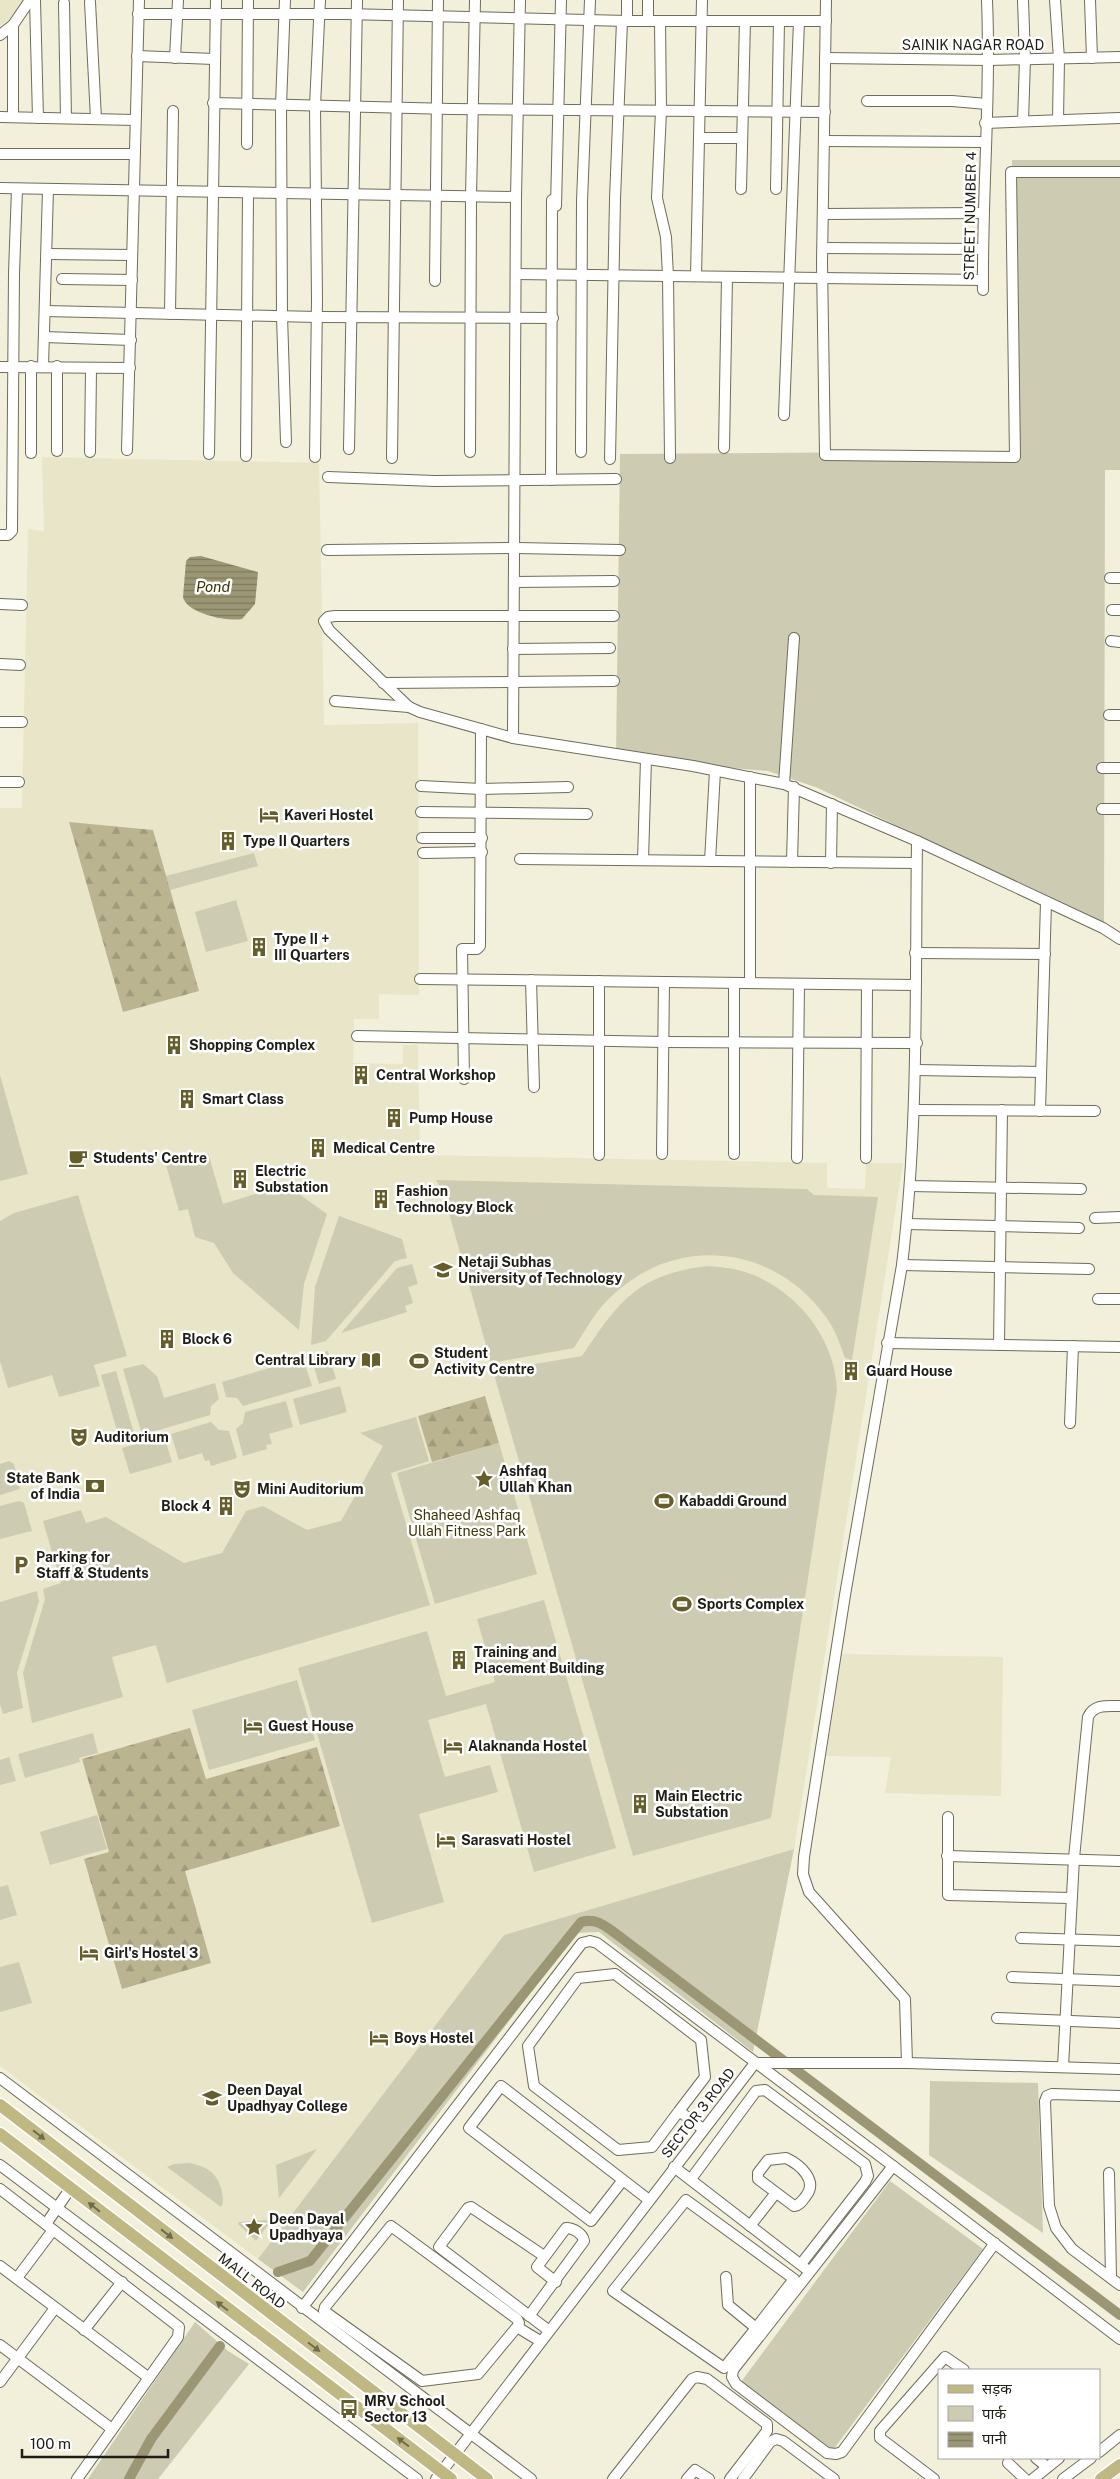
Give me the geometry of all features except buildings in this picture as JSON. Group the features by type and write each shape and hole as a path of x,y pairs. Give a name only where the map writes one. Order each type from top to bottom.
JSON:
{"main road":[{"name":"MALL ROAD","path":"0,2105 488,2479"},
{"path":"0,2134 443,2477"},
{"path":"1101,2479 1120,2465"}],"street":[{"path":"0,35 13,25 30,0"},
{"path":"35,0 38,118"},
{"path":"127,450 132,314 132,190 138,0"},
{"path":"175,58 178,0"},
{"path":"209,454 211,192 216,0"},
{"path":"247,144 249,104 248,0"},
{"path":"285,0 281,105 282,316 286,442"},
{"path":"315,458 317,317 315,106 320,0"},
{"path":"349,450 355,195 353,106 356,0"},
{"path":"392,458 396,317 398,0"},
{"path":"435,281 438,0"},
{"path":"470,452 471,197 475,0"},
{"path":"513,738 516,197 520,0"},
{"path":"551,480 554,203 562,19 561,0"},
{"path":"581,452 581,275 590,0"},
{"path":"610,459 615,181 624,21 627,0"},
{"path":"648,0 648,21"},
{"path":"696,276 702,0"},
{"path":"826,0 822,248 825,455 1015,458 1011,172 1120,172"},
{"name":"STREET NUMBER 4","path":"822,278 983,285 982,212 989,60 987,0"},
{"path":"1023,0 1025,59 1023,121"},
{"path":"1055,0 1059,58 1058,120"},
{"path":"1090,0 1092,58"},
{"path":"90,2 96,119"},
{"path":"64,3 66,118"},
{"path":"138,14 356,14 624,21 826,21"},
{"path":"660,21 661,111 657,198 666,237 668,276 670,458"},
{"path":"741,190 745,21"},
{"path":"776,189 779,21"},
{"path":"784,416 791,278 799,21"},
{"path":"12,117 13,25"},
{"path":"137,56 214,60"},
{"name":"SAINIK NAGAR ROAD","path":"825,58 989,60 1120,57"},
{"path":"867,101 952,101 987,104"},
{"path":"213,103 518,110 824,112"},
{"path":"170,314 173,111"},
{"path":"0,118 135,120"},
{"path":"986,122 1120,118"},
{"path":"700,138 742,138"},
{"path":"824,141 984,142"},
{"path":"0,154 134,154"},
{"path":"0,188 516,197"},
{"path":"0,535 8,535 12,531 17,189"},
{"path":"43,366 48,189"},
{"path":"246,456 248,193"},
{"path":"823,214 982,212"},
{"path":"822,248 983,249"},
{"path":"47,254 132,255"},
{"path":"516,274 822,278"},
{"path":"724,448 727,277"},
{"path":"62,279 132,280"},
{"path":"45,311 317,317 553,318"},
{"path":"44,337 131,340"},
{"path":"31,366 31,453"},
{"path":"57,366 57,451"},
{"path":"0,367 130,368"},
{"path":"90,452 91,368"},
{"path":"328,477 515,481 616,478"},
{"path":"327,550 515,548 620,550"},
{"path":"514,582 614,581"},
{"path":"0,604 22,605"},
{"path":"614,616 514,614 335,616 325,618 324,622 329,630 382,683 409,707 420,712 513,738 646,759 789,785 1103,928 1120,939"},
{"path":"792,862 789,785 794,638"},
{"path":"513,649 610,648"},
{"path":"0,664 20,665"},
{"path":"382,683 614,681"},
{"path":"335,701 409,707"},
{"path":"0,722 22,722"},
{"path":"464,1079 462,949 477,949 480,946 482,852 481,729"},
{"path":"643,860 646,759"},
{"path":"1102,768 1120,768"},
{"path":"710,861 714,771"},
{"path":"750,777 750,983"},
{"path":"0,782 18,782"},
{"path":"422,786 481,789 568,787"},
{"path":"831,862 832,804"},
{"path":"1102,808 1120,809"},
{"path":"421,812 586,814"},
{"path":"422,838 482,838"},
{"path":"906,2063 905,2000 809,1892 803,1874 845,1595 887,1343 902,1266 907,1224 917,1043 915,953 917,842"},
{"path":"423,853 482,852"},
{"path":"520,859 916,863"},
{"path":"1040,1110 1046,902"},
{"path":"915,953 1045,954"},
{"path":"420,979 915,985"},
{"path":"532,980 534,1087"},
{"path":"599,981 599,1155"},
{"path":"662,1154 665,1042 664,982"},
{"path":"734,983 734,1154"},
{"path":"797,1158 799,984"},
{"path":"866,1158 867,985"},
{"path":"357,1036 665,1042 917,1043"},
{"path":"916,1070 1041,1072"},
{"path":"914,1110 1095,1111"},
{"path":"999,1345 1002,1110"},
{"path":"910,1186 1082,1189"},
{"path":"1095,1218 1120,1217"},
{"path":"907,1224 1079,1228"},
{"path":"902,1266 1089,1269"},
{"path":"1098,1299 1120,1299"},
{"path":"887,1343 1120,1347"},
{"path":"1070,1423 1073,1346"},
{"path":"1063,2067 1071,1898 1088,1717 1091,1710 1097,1707 1120,1706"},
{"path":"948,1817 947,1892 953,1897 1071,1898"},
{"path":"947,1856 1074,1858 1120,1861"},
{"path":"1020,1938 1120,1941"},
{"path":"302,2308 582,1943 590,1941 596,1943 755,2062 1120,2339"},
{"path":"615,1974 701,2040 705,2077 679,2111 652,2147 618,2150 534,2086 528,2046 578,1978 615,1974"},
{"path":"1012,1977 1120,1981"},
{"path":"997,2018 1120,2023"},
{"name":"SECTOR 3 ROAD","path":"443,2477 455,2454 470,2433 755,2062 906,2063 1120,2069"},
{"path":"0,2078 302,2308 531,2479"},
{"path":"623,2180 591,2221 469,2128 500,2086 623,2180 649,2200"},
{"path":"691,2179 756,2091 765,2090 866,2164 868,2176 865,2182 801,2264"},
{"path":"1120,2096 1052,2094 1047,2096 1045,2101 1049,2206 1056,2228 1072,2249 1120,2285"},
{"path":"679,2111 703,2129"},
{"path":"789,2159 804,2170 812,2184 811,2190 798,2205 794,2206 775,2194 758,2179 758,2173 768,2160 789,2159"},
{"path":"0,2165 417,2479"},
{"path":"728,2371 733,2370 893,2166"},
{"path":"674,2167 810,2272"},
{"path":"1109,2173 1111,2278"},
{"path":"0,2189 179,2327 178,2337 77,2479"},
{"path":"16,2278 50,2227 57,2207 70,2189"},
{"path":"750,2226 775,2194"},
{"path":"728,2371 756,2328 794,2279 686,2200 613,2291 728,2371 736,2384 827,2453 836,2454 842,2452 995,2243"},
{"path":"544,2256 471,2207 468,2208 439,2247 548,2330"},
{"path":"391,2226 518,2319 517,2327 478,2374 422,2381 324,2311 325,2307 391,2226"},
{"path":"529,2316 556,2282 584,2238 579,2233 566,2228 537,2267 556,2282"},
{"path":"0,2266 149,2378"},
{"path":"726,2277 728,2305 756,2328"},
{"path":"84,2330 122,2282"},
{"path":"0,2382 55,2308"},
{"path":"517,2327 540,2341"},
{"path":"0,2345 112,2429"},
{"path":"934,2479 880,2438 880,2432 945,2357 963,2369"},
{"path":"614,2479 692,2379 697,2377 706,2379 768,2424 767,2431 730,2479"},
{"path":"1100,2451 1120,2435"},
{"path":"743,2479 770,2442 776,2439 783,2441 834,2479"},
{"path":"1037,2459 1047,2467"},
{"path":"1033,2479 1058,2459"},
{"path":"1063,2479 1090,2459"},
{"path":"1008,2463 1025,2479"},
{"path":"688,2479 695,2470 709,2479"}],"shaded area":[{"path":"0,0 36,0 0,26"},
{"name":"Netaji Subhas University of Technology","path":"42,457 319,463 324,725 418,723 419,995 379,994 379,1019 354,1019 353,1063 403,1064 403,1045 418,1045 420,1155 827,1163 827,1188 865,1189 866,1163 903,1163 794,1849 504,1935 258,2259 0,2066 0,808 22,808 28,529 44,531"},
{"path":"842,1654 1003,1657 1001,1796 885,1793 891,1757 826,1756"}],"green space":[{"path":"1012,160 1120,160 1120,470 1105,470 1104,925 818,788 768,771 616,758 620,454 1016,451"},
{"path":"69,822 153,830 199,991 123,1012"},
{"path":"254,853 258,866 170,890 166,876"},
{"path":"236,900 248,941 206,952 195,912"},
{"path":"0,1075 28,1174 0,1181"},
{"path":"208,1153 223,1204 291,1183 303,1197 327,1214 304,1284 299,1330 233,1273 214,1243 195,1237 188,1209 179,1211 166,1165"},
{"path":"436,1180 807,1189 814,1195 878,1197 852,1360 845,1358 835,1332 826,1317 805,1293 781,1275 754,1263 726,1256 697,1256 668,1262 641,1274 615,1293 597,1312 574,1348 491,1363 443,1192"},
{"path":"78,1195 127,1356 94,1365 100,1386 59,1397 52,1375 8,1388 0,1361 0,1221 14,1213"},
{"path":"339,1216 402,1239 407,1258 395,1261 326,1341 311,1345 315,1287"},
{"path":"412,1264 418,1284 408,1287 413,1303 405,1306 407,1312 341,1333 397,1268"},
{"name":"Sports Complex","path":"707,1266 745,1272 763,1279 796,1302 809,1317 829,1351 835,1370 837,1390 771,1818 633,1856 493,1371 582,1356 607,1320 632,1294 646,1284 663,1276"},
{"path":"328,1351 336,1379 319,1384 311,1356"},
{"path":"303,1358 312,1386 243,1406 237,1398 226,1397 222,1382"},
{"path":"143,1364 157,1376 164,1398 215,1383 219,1399 211,1406 210,1415 142,1435 123,1369"},
{"path":"116,1371 135,1437 120,1441 101,1375"},
{"path":"340,1386 347,1412 300,1425 293,1399"},
{"path":"485,1396 499,1443 432,1462 418,1416"},
{"path":"286,1401 293,1427 269,1434 272,1444 266,1445 267,1449 243,1456 236,1429 243,1423 245,1412"},
{"path":"416,1417 429,1461 391,1473 430,1605 167,1683 156,1645 112,1657 123,1697 32,1723 23,1673 45,1599 43,1589 61,1583 43,1521 81,1510 86,1523 106,1517 184,1563 222,1553 246,1511 263,1506 307,1530 341,1521 383,1446 360,1433"},
{"path":"211,1422 219,1430 229,1431 237,1458 211,1466 209,1460 205,1461 202,1453 179,1460 171,1434"},
{"path":"164,1436 172,1462 130,1474 122,1448"},
{"name":"Shaheed Ashfaq Ullah Fitness Park","path":"499,1443 537,1574 435,1604 397,1473"},
{"path":"9,1461 14,1464 20,1489 0,1495 0,1464"},
{"path":"19,1501 24,1503 32,1531 0,1539 0,1506"},
{"path":"37,1591 39,1601 17,1673 23,1708 3,1714 0,1704 0,1602"},
{"path":"544,1600 616,1848 534,1872 486,1704 428,1720 445,1777 490,1765 498,1792 419,1814 444,1902 372,1923 298,1668 427,1631 446,1696 495,1682 477,1619"},
{"path":"297,1680 315,1740 209,1770 192,1710"},
{"path":"190,1728 206,1779 317,1747 340,1826 185,1871 211,1963 122,1989 84,1859 109,1852 82,1759"},
{"path":"93,1733 98,1753 79,1758 80,1762 25,1778 18,1754"},
{"path":"9,1757 16,1781 0,1785 0,1760"},
{"path":"97,1815 107,1849 50,1865 40,1832"},
{"path":"794,1849 753,2052 599,1932 576,1933 303,2292 258,2259 504,1935"},
{"path":"8,1885 17,1915 0,1920 0,1887"},
{"path":"19,1962 32,2003 0,2012 0,1967"},
{"path":"930,2081 1038,2083 1043,2233 929,2155"},
{"path":"317,2149 279,2198 276,2165"},
{"path":"188,2163 206,2168 218,2180 222,2192 223,2202 221,2207 167,2167 174,2164"},
{"path":"890,2181 983,2249 833,2450 741,2382"},
{"path":"267,2220 268,2225 256,2241 238,2224 239,2222"},
{"path":"195,2322 228,2351 249,2364 158,2479 88,2479"}],"water":[{"name":"Pond","path":"201,556 258,572 255,604 242,619 218,618 199,612 186,603 183,597 186,561 190,557"}],"waterway":[{"path":"278,2272 310,2261 581,1922 591,1921 603,1925 615,1933 1120,2315"},
{"path":"129,2479 151,2439 220,2346"}],"place":[{"name":"Kaveri Hostel","path":"269,815"},
{"name":"Type II Quarters","path":"228,841"},
{"name":"Type II + III Quarters","path":"259,947"},
{"name":"Shopping Complex","path":"174,1045"},
{"name":"Central Workshop","path":"361,1075"},
{"name":"Smart Class","path":"187,1099"},
{"name":"Pump House","path":"394,1118"},
{"name":"Medical Centre","path":"318,1148"},
{"name":"Students' Centre","path":"78,1158"},
{"name":"Electric Substation","path":"240,1179"},
{"name":"Fashion Technology Block","path":"381,1199"},
{"name":"Netaji Subhas University of Technology","path":"443,1270"},
{"name":"Block 6","path":"167,1339"},
{"name":"Central Library","path":"371,1360"},
{"name":"Student Activity Centre","path":"419,1361"},
{"name":"Guard House","path":"851,1371"},
{"name":"Auditorium","path":"79,1437"},
{"name":"Ashfaq Ullah Khan","path":"484,1479"},
{"name":"State Bank of India","path":"95,1486"},
{"name":"Mini Auditorium","path":"242,1489"},
{"name":"Kabaddi Ground","path":"664,1501"},
{"name":"Block 4","path":"226,1506"},
{"name":"Parking for Staff & Students","path":"21,1565"},
{"name":"Sports Complex","path":"682,1604"},
{"name":"Training and Placement Building","path":"459,1660"},
{"name":"Guest House","path":"253,1726"},
{"name":"Alaknanda Hostel","path":"453,1746"},
{"name":"Main Electric Substation","path":"640,1804"},
{"name":"Sarasvati Hostel","path":"446,1840"},
{"name":"Girl's Hostel 3","path":"89,1953"},
{"name":"Boys Hostel","path":"379,2038"},
{"name":"Deen Dayal Upadhyay College","path":"212,2098"},
{"name":"Deen Dayal Upadhyaya","path":"254,2227"},
{"name":"MRV School Sector 13","path":"349,2409"}]}
